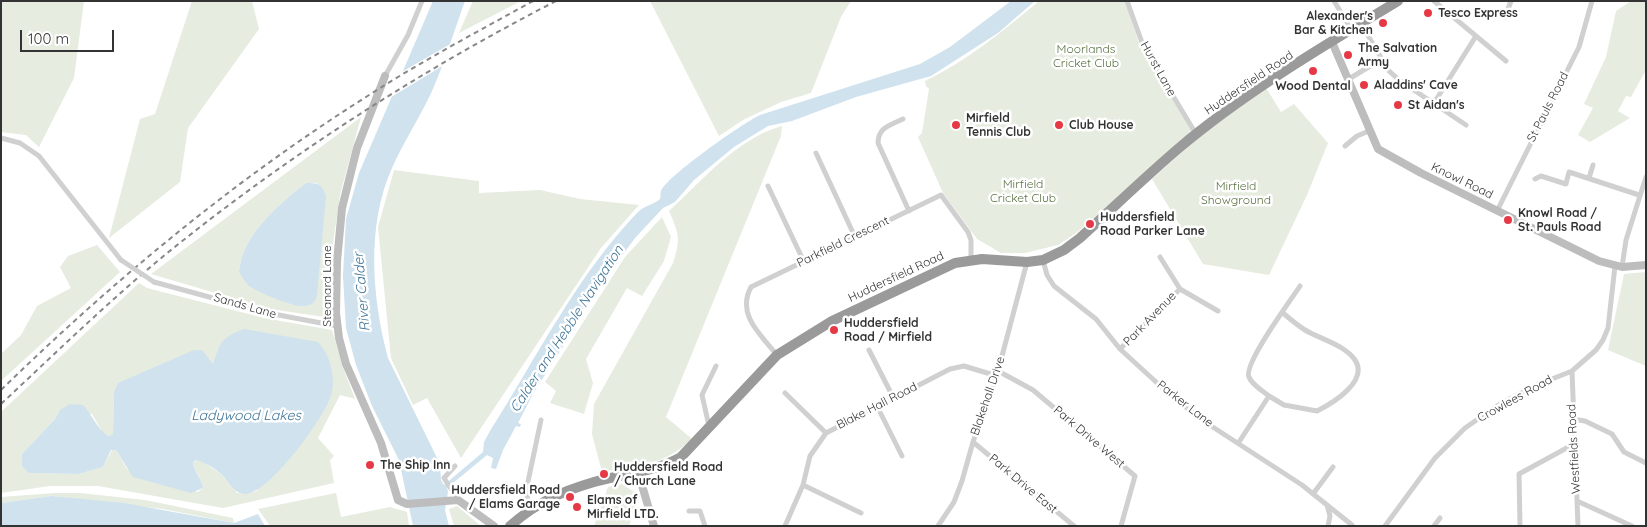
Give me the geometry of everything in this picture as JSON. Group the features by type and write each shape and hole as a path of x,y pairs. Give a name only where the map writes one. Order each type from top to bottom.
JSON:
{"highway":[{"name":"Huddersfield Road","path":"510,526 530,508 572,489 666,466 681,457 710,429 750,381 778,355 806,336 866,304 955,262 971,260 1027,262 1043,260 1064,250 1197,134 1262,87 1398,1"}],"street":[{"name":"Steanard Lane","path":"422,1 408,35 385,76 357,148 342,208 337,261 337,326 346,364 381,442 396,496 402,503 407,504 454,500"},
{"name":"Hurst Lane","path":"1127,1 1144,48 1197,134"},
{"path":"1334,1 1351,29"},
{"path":"1434,1 1506,61"},
{"path":"1505,17 1511,1"},
{"name":"St Pauls Road","path":"1497,210 1579,47 1592,1"},
{"path":"1361,23 1382,59 1399,80 1466,124"},
{"path":"1434,103 1476,36"},
{"name":"Knowl Road","path":"1332,42 1375,145 1383,152 1599,261 1618,266 1646,264"},
{"path":"1347,80 1382,59"},
{"path":"903,119 882,129 878,136 878,142 909,211"},
{"path":"1345,146 1358,136 1369,131"},
{"name":"Sands Lane","path":"1,138 20,143 38,156 121,260 154,282 224,299 268,314 337,326"},
{"path":"816,153 855,237"},
{"path":"1589,178 1593,165"},
{"path":"1536,179 1541,176 1566,184 1569,172 1640,195"},
{"name":"Crowlees Road","path":"1386,526 1435,458 1465,428 1500,404 1537,385 1572,371 1596,350 1605,335 1618,266 1646,177"},
{"path":"768,186 804,262"},
{"name":"Parkfield Crescent","path":"778,355 750,323 746,309 746,296 751,287 941,195 972,240 971,260"},
{"name":"Park Avenue","path":"1160,257 1180,289 1218,311"},
{"name":"Parker Lane","path":"1043,260 1047,275 1054,286 1096,319 1120,349 1186,408 1314,494 1353,525"},
{"name":"Blakehall Drive","path":"938,526 954,502 998,373 1027,262"},
{"path":"1283,313 1304,330 1337,346 1354,358 1357,365 1357,374 1353,384 1344,393 1317,411 1284,405 1269,396 1252,382 1248,376 1248,370 1264,340 1300,286"},
{"name":"Park Avenue","path":"1120,349 1180,289"},
{"path":"868,350 892,397"},
{"path":"710,429 702,395 716,366"},
{"name":"Blake Hall Road","path":"785,526 803,485 810,456 826,433 892,397 950,369 964,366 998,373"},
{"name":"Westfields Road","path":"1572,371 1572,419 1578,526"},
{"name":"Park Drive West","path":"998,373 1033,390 1135,476 1121,526"},
{"path":"785,393 826,433"},
{"path":"1239,442 1269,396"},
{"path":"877,406 902,456"},
{"path":"1572,419 1585,421 1612,434 1626,453 1646,463"},
{"path":"530,508 526,491 541,420"},
{"name":"Park Drive East","path":"973,442 1074,526"},
{"path":"1520,526 1519,474 1574,444"},
{"path":"455,466 444,476 444,481 451,491 454,500 494,526"},
{"path":"1314,494 1333,467"},
{"path":"638,472 654,526"},
{"path":"803,485 861,513"},
{"path":"1577,501 1632,526"},
{"path":"1326,505 1330,516 1328,526"},
{"path":"689,511 700,511 705,526"},
{"path":"1434,526 1440,518"},
{"path":"1343,526 1353,525"}],"green space":[{"path":"1,1 84,1 74,78 39,147 26,135 1,132"},
{"path":"192,1 252,1 259,29 188,128 180,182 109,238 140,119 155,114"},
{"path":"473,1 521,1 459,33"},
{"path":"650,1 851,1 841,17 811,93 781,102 743,120 719,136"},
{"path":"1039,1 1125,1 1141,49 1193,133 1076,233 1058,245 1025,253 1001,253 977,239 943,193 918,137 922,133 929,89 925,81 970,55"},
{"path":"1631,1 1646,1 1646,70 1631,97 1626,96 1618,111 1630,118 1590,142 1578,135 1593,108 1584,104 1606,57 1616,11"},
{"name":"Mirfield Showground","path":"1265,86 1281,112 1294,104 1328,143 1307,195 1269,275 1203,264 1152,179 1199,137"},
{"path":"361,117 340,195 331,257 331,318 270,309 151,274","holes":["306,183 317,183 239,272 247,246 263,222"]},
{"path":"782,126 781,136 666,417 692,439 671,455 661,459 639,466 602,472 592,434 594,404 673,263 678,237 669,211 735,150 765,132"},
{"path":"394,170 479,181 479,193 540,190 580,199 639,205 601,248 461,458 427,398 413,405 391,358 378,227"},
{"path":"662,217 671,237 664,261 642,296 627,288 586,359 593,383 584,414 550,403 556,391 545,382 625,257"},
{"path":"97,245 120,272 1,381 1,354 21,335 37,306 71,288 60,267 68,256"},
{"path":"1646,272 1646,366 1608,350 1624,274"},
{"path":"139,283 147,288 264,318 332,330 355,399 340,395 318,438 334,456 330,460 334,483 223,508 98,486 50,486 1,493 1,412","holes":["213,365 257,491 246,494 237,493 221,474 205,463 196,460 193,462 203,488 198,492 127,469 116,450 112,450 103,467 79,474 29,473 22,454 55,419 60,410 92,414 103,433 109,436 113,434 114,392"]},
{"path":"622,484 640,496 629,526 594,526 608,487"},
{"path":"80,493 145,500 233,518 234,523 163,509 52,496 1,503 1,497"},
{"path":"336,493 341,517 390,507 407,512 409,526 270,526 258,509"},
{"path":"457,506 481,526 454,526 449,509"}],"water":[{"path":"433,1 465,1 432,91 392,168 384,190 378,214 374,262 378,311 388,358 440,464 441,480 444,485 483,452 484,442 490,431 559,317 596,262 638,212 660,199 661,191 666,184 690,162 760,115 920,64 950,47 1011,1 1035,1 998,33 931,76 856,97 792,121 768,126 734,147 694,180 675,202 663,208 635,238 582,310 574,329 534,392 518,423 521,424 520,427 516,426 503,450 496,469 491,468 493,458 487,455 447,488 445,510 449,526 413,526 399,460 372,406 356,365 346,328 343,276 346,219 359,173"},
{"path":"306,183 319,185 326,196 316,300 308,305 298,306 284,302 248,285 239,272 242,258 254,233 273,211"},
{"name":"Ladywood Lakes","path":"244,329 318,342 326,353 331,365 333,378 332,392 328,403 309,434 282,468 268,482 255,491 245,494 238,492 216,470 196,460 193,462 194,466 203,488 191,493 133,477 116,450 111,450 103,467 79,474 29,473 22,466 22,454 55,419 60,410 70,404 83,405 105,434 109,436 113,434 114,392 118,383 194,350 202,350 213,364 223,341"},
{"path":"52,496 124,503 234,523 258,514 265,526 1,526 1,503"}],"pier":[{"path":"452,43 444,65 388,99 400,73"}],"railway":[{"path":"1,390 131,272 176,234 269,163 386,84 533,1"},
{"path":"1,404 158,261 270,175 363,112 410,83 458,54 556,1"}],"place":[{"name":"Tesco Express","path":"1428,13"},
{"name":"Alexander's Bar & Kitchen","path":"1383,23"},
{"name":"The Salvation Army","path":"1348,55"},
{"name":"Wood Dental","path":"1313,71"},
{"name":"Aladdins' Cave","path":"1364,85"},
{"name":"St Aidan's","path":"1398,105"},
{"name":"Mirfield Tennis Club","path":"956,125"},
{"name":"Club House","path":"1059,125"},
{"name":"Knowl Road / St. Pauls Road","path":"1508,220"},
{"name":"Huddersfield Road Parker Lane","path":"1090,224"},
{"name":"Huddersfield Road / Mirfield","path":"834,330"},
{"name":"The Ship Inn","path":"370,465"},
{"name":"Huddersfield Road / Church Lane","path":"604,474"},
{"name":"Huddersfield Road / Elams Garage","path":"570,497"},
{"name":"Elams of Mirfield LTD.","path":"577,507"}],"park label":[{"name":"Moorlands Cricket Club","path":"1086,56"},
{"name":"Mirfield Cricket Club","path":"1023,191"}],"water label":[{"name":"River Calder","path":"362,292"},
{"name":"Calder and Hebble Navigation","path":"567,329"}]}
